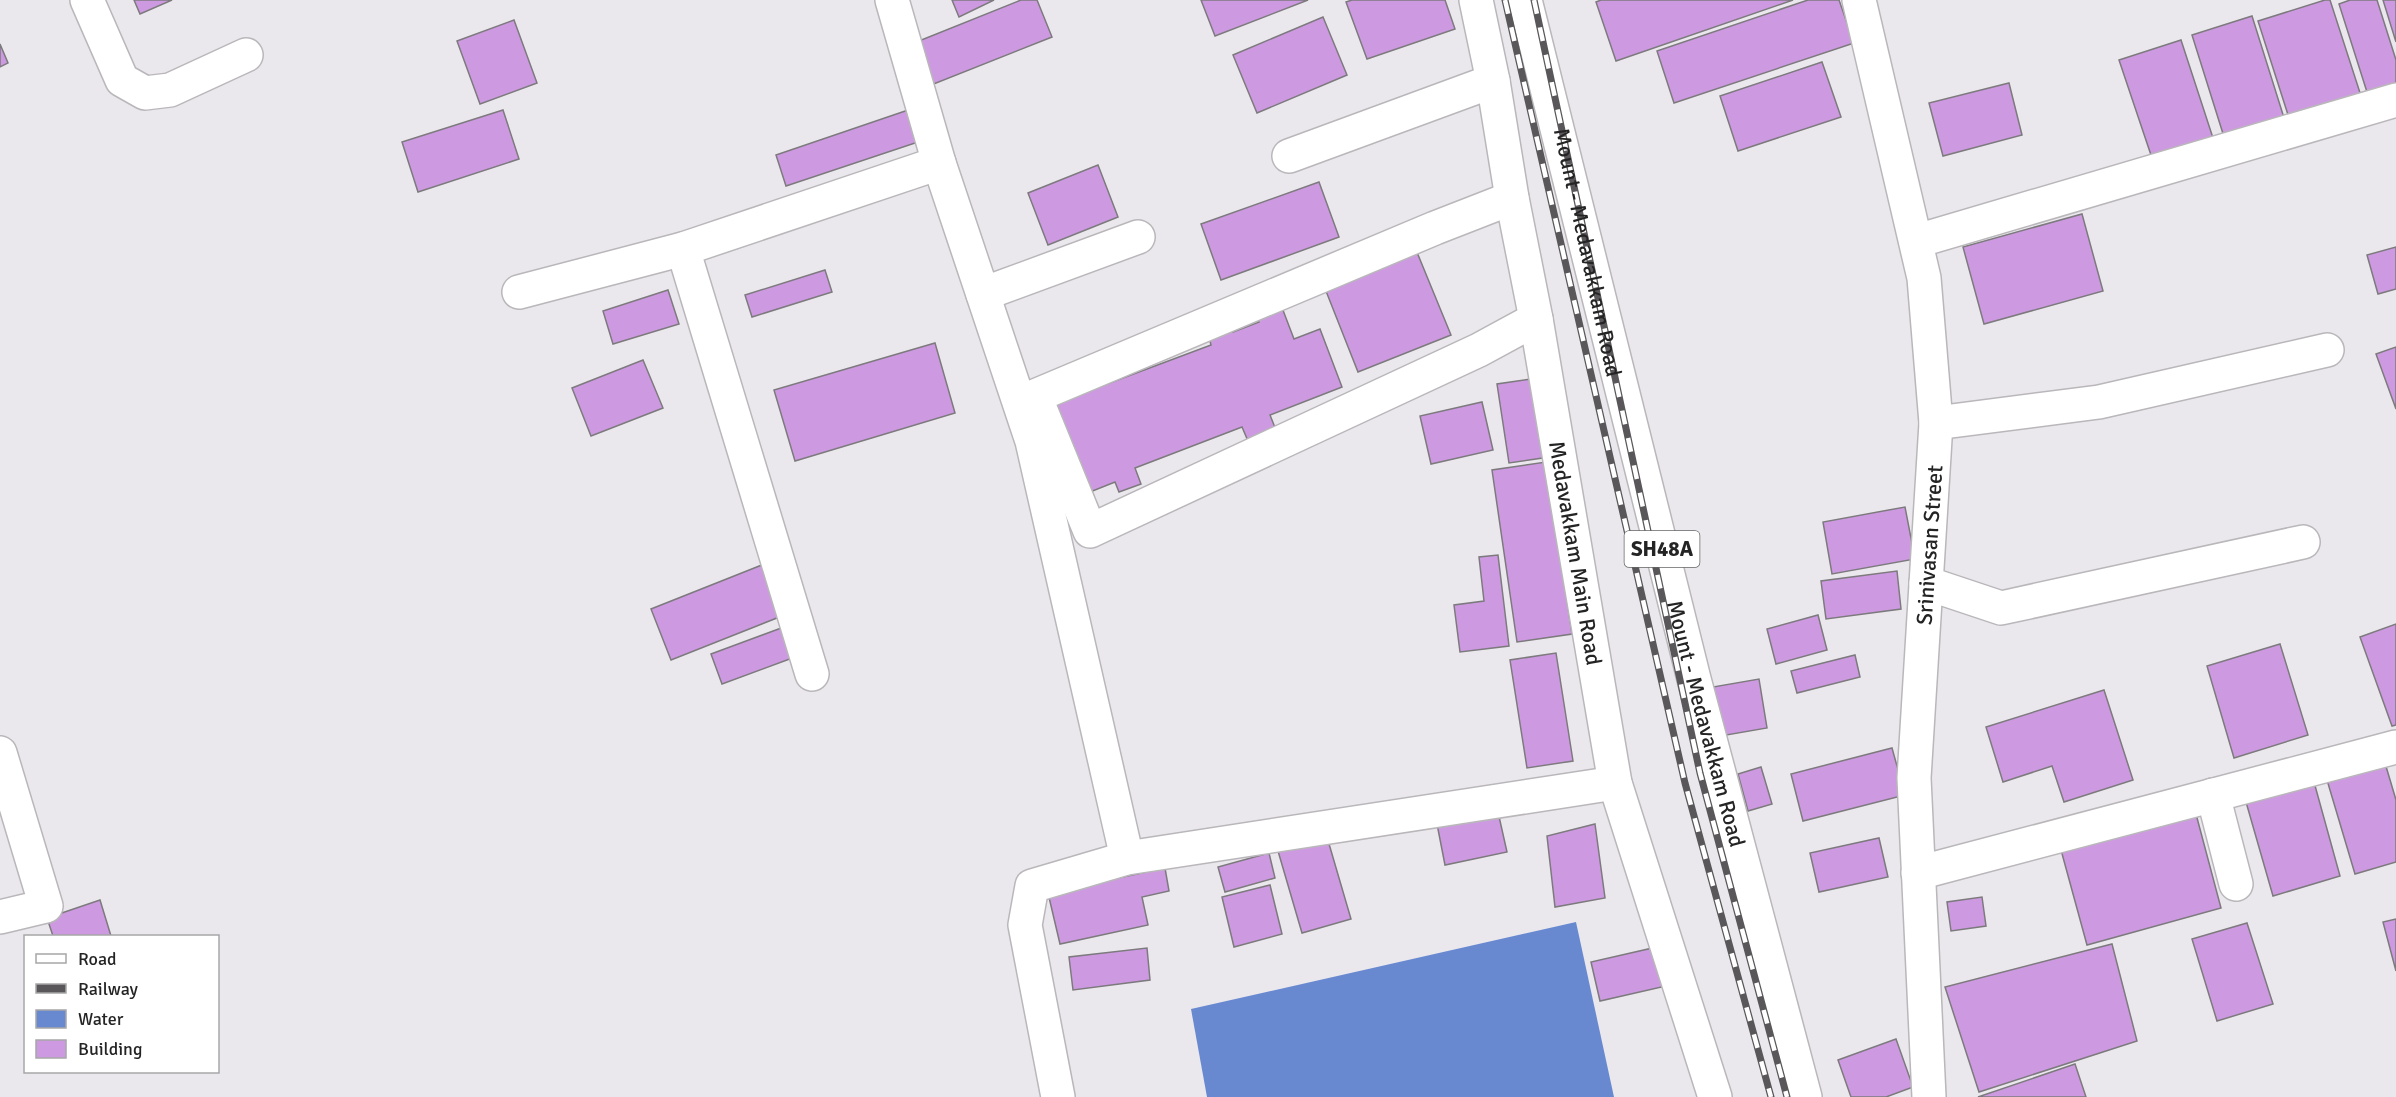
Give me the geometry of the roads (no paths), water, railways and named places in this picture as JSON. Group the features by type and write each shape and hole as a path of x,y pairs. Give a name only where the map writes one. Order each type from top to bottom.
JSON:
{"street":[{"path":"87,0 122,80 145,93 170,90 246,56"},
{"path":"892,0 939,163 1032,441 1127,858"},
{"name":"Medavakkam Main Road","path":"1476,0 1536,319 1615,783 1715,1097"},
{"name":"Mount - Medavakkam Road","path":"1525,0 1694,678 1805,1097"},
{"name":"Srinivasan Street","path":"1859,0 1924,278 1936,423 1914,778 1929,1097"},
{"path":"1289,156 1493,81"},
{"path":"1917,241 2396,100"},
{"path":"519,292 683,249 939,163"},
{"path":"1512,198 1435,228 1035,396 1090,531 1479,350 1536,319"},
{"path":"982,294 1138,237"},
{"path":"683,249 812,674"},
{"path":"1936,423 2099,402 2327,351"},
{"path":"1926,583 2001,608 2303,542"},
{"path":"1918,873 2396,747"},
{"path":"0,753 46,906 0,917"},
{"path":"1058,1097 1025,925 1032,886 1127,858 1615,783"},
{"path":"2213,795 2236,884"}],"water":[{"path":"1576,922 1614,1097 1207,1097 1191,1009"}],"railway":[{"path":"1505,0 1685,783 1771,1097"},
{"path":"1534,0 1700,773 1787,1097"}]}
